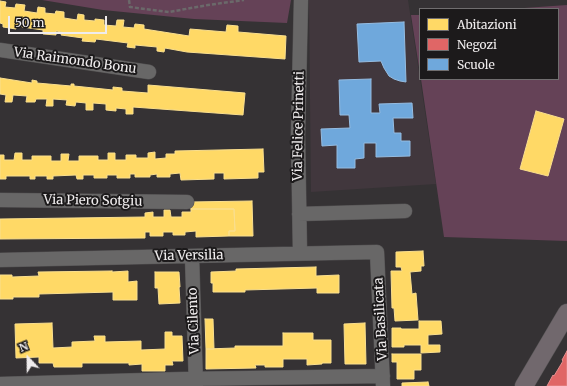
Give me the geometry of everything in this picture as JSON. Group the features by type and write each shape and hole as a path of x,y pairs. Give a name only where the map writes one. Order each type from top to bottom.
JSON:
{"main road":[{"path":"524,386 567,313"}],"street":[{"name":"Via Felice Prinetti","path":"300,253 298,135 301,0"},
{"name":"Via Raimondo Bonu","path":"0,50 149,72"},
{"name":"Via Piero Sotgiu","path":"0,200 187,202"},
{"path":"299,214 406,211"},
{"name":"Via Versilia","path":"0,260 377,252"},
{"name":"Via Basilicata","path":"377,252 383,381"},
{"name":"Via Cilento","path":"192,256 196,383"},
{"path":"0,384 383,381"}],"path":[{"path":"128,0 130,7 169,12 244,0"}],"shaded area":[{"path":"42,0 291,0 287,23 194,19 103,10"},
{"path":"309,0 408,0 436,184 311,192"},
{"path":"567,5 567,241 444,237 421,80 559,80 559,8 524,8"},
{"path":"411,15 419,15 419,67"}],"building: Abitazioni":[{"path":"0,1 6,2 5,7 15,8 16,4 25,5 24,11 37,13 38,7 45,8 45,13 55,14 56,11 64,12 64,18 77,20 78,14 84,15 84,20 104,20 104,25 116,26 117,20 124,20 123,27 134,28 135,24 144,25 144,29 189,36 190,29 226,32 227,25 238,26 238,32 286,36 285,59 187,52 165,48 164,52 157,51 157,47 135,45 135,48 127,47 128,43 96,39 95,42 82,41 83,38 61,35 62,32 56,31 56,35 43,34 43,30 22,26 16,26 16,29 3,27 3,24 0,23"},
{"path":"0,78 32,83 32,80 37,81 37,83 71,86 71,84 74,84 74,86 113,90 113,87 122,88 122,91 148,93 148,85 245,93 243,115 133,107 133,114 126,114 126,109 116,108 116,111 106,110 106,104 93,103 93,110 86,110 86,103 76,102 75,106 66,105 67,100 53,99 53,106 46,106 47,99 36,99 35,102 26,102 27,96 13,95 12,102 5,102 6,95 0,94"},
{"path":"536,111 564,119 548,176 520,169"},
{"path":"263,149 264,172 258,172 258,178 224,179 224,173 214,173 214,179 181,180 180,173 170,174 170,177 157,177 157,174 150,175 150,177 135,177 135,174 130,174 130,178 117,178 117,175 107,175 107,178 94,178 94,175 83,175 83,179 77,179 76,175 53,176 53,179 47,179 47,176 35,176 35,179 30,179 30,176 6,176 6,179 0,179 0,155 4,155 4,160 14,160 15,153 22,153 22,160 32,160 32,156 51,156 51,161 61,161 61,154 69,154 68,161 79,161 79,156 98,156 98,160 108,160 108,153 115,153 115,160 126,160 126,155 136,155 136,158 148,158 148,153 155,152 155,159 166,158 166,154 175,154 175,151"},
{"path":"252,201 253,236 229,236 229,231 235,231 234,209 191,209 190,202"},
{"path":"191,209 234,209 235,231 229,231 229,236 196,237 196,231 185,232 185,235 173,235 173,232 163,232 163,236 150,236 150,232 145,232 145,238 0,239 0,219 145,217 145,213 153,212 153,217 164,217 164,210 170,210 171,217 182,217 182,212 191,212"},
{"path":"423,251 424,266 421,266 421,271 410,272 412,294 416,293 418,320 395,321 394,308 392,308 391,271 402,271 401,267 396,267 396,252"},
{"path":"316,267 316,276 339,275 339,293 317,293 317,288 245,290 245,292 213,292 213,283 211,283 211,272 236,271 236,269"},
{"path":"128,271 128,282 137,281 137,300 113,300 113,292 39,294 39,297 13,297 13,299 0,299 0,275 12,275 12,277 39,276 38,272"},
{"path":"155,272 179,272 180,303 159,304 158,288 155,288"},
{"path":"205,319 213,319 214,349 206,349"},
{"path":"419,321 441,321 442,334 428,335 428,345 440,345 440,352 421,353 421,345 392,347 392,328 419,329"},
{"path":"52,323 53,348 72,347 72,342 95,341 94,336 105,336 105,342 141,341 141,350 165,349 165,332 172,332 172,336 182,336 183,361 172,361 173,365 165,365 165,371 142,371 142,364 129,365 129,363 82,363 82,367 54,367 53,363 39,363 39,357 16,358 15,324"},
{"path":"365,323 366,364 345,364 344,324"},
{"path":"283,333 313,333 313,340 331,340 331,363 307,365 307,359 283,359 283,367 265,367 265,365 255,365 256,368 206,369 206,349 235,348 235,346 283,346"},
{"path":"392,354 421,354 421,370 414,370 414,379 397,379 397,362 392,362"},
{"path":"428,382 429,386 402,386 402,383"}],"building: Negozi":[{"path":"567,351 567,386 547,386 563,361 562,360"}],"building: Scuole":[{"path":"404,22 406,82 389,76 381,61 359,62 357,24"},
{"path":"371,79 371,113 380,113 379,104 412,103 413,118 393,118 394,133 401,133 401,141 410,141 410,156 376,157 376,143 364,143 364,158 355,159 355,168 337,168 337,145 322,146 321,129 350,128 349,115 340,115 339,80"}]}
